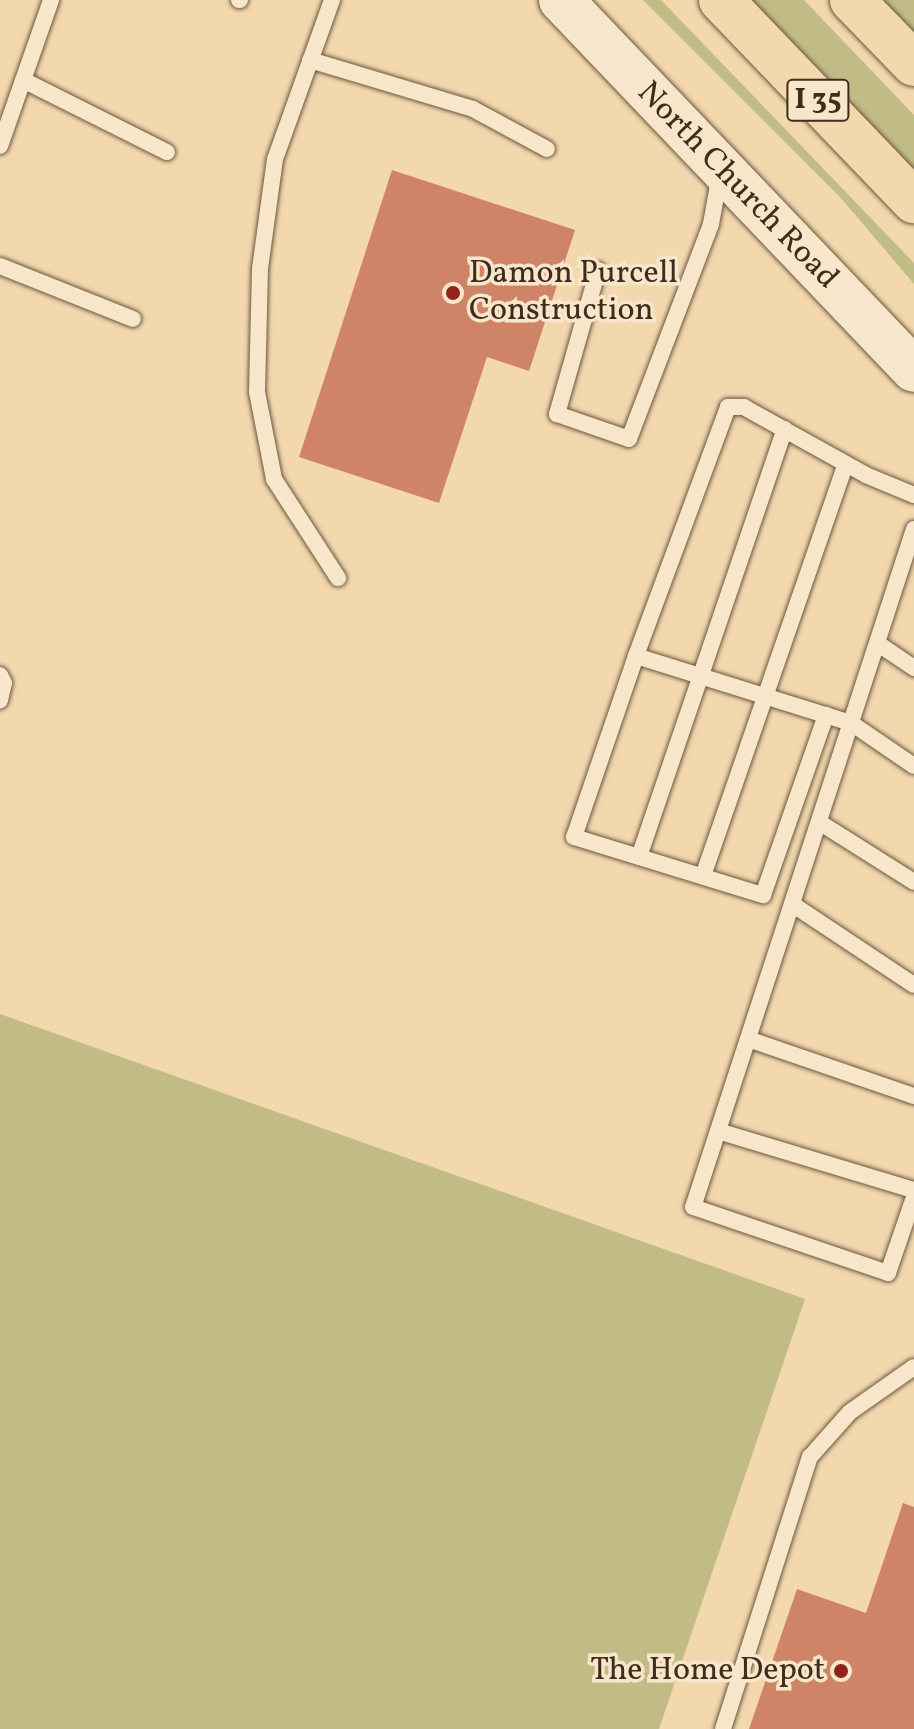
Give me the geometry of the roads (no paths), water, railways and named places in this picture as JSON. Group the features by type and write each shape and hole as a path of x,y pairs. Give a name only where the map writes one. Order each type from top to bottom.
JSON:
{"highway":[{"name":"I 35","path":"721,0 914,201"},
{"path":"852,0 914,64"}],"main road":[{"name":"North Church Road","path":"561,0 720,172 914,370"}],"lane":[{"path":"0,146 51,0"},
{"path":"332,0 275,159 260,269 257,392 274,479 338,578"},
{"path":"310,60 473,109 547,149"},
{"path":"23,80 167,152"},
{"path":"598,270 557,414 629,439 711,224 720,172"},
{"path":"0,266 133,319"},
{"path":"826,715 763,895 574,837 636,656 728,407 744,407 846,464 914,495"},
{"path":"639,857 785,429"},
{"path":"703,876 768,697 846,464"},
{"path":"914,529 911,550 877,643 693,1207 888,1273 914,1197"},
{"path":"877,643 914,668"},
{"path":"636,656 851,723 914,766"},
{"path":"0,675 4,683 0,701"},
{"path":"819,822 914,882"},
{"path":"792,904 914,985"},
{"path":"748,1039 914,1096"},
{"path":"718,1131 914,1190"},
{"path":"723,1729 810,1457 850,1412 914,1367"}],"place":[{"name":"Damon Purcell Construction","path":"453,293"},
{"name":"The Home Depot","path":"841,1671"}]}
